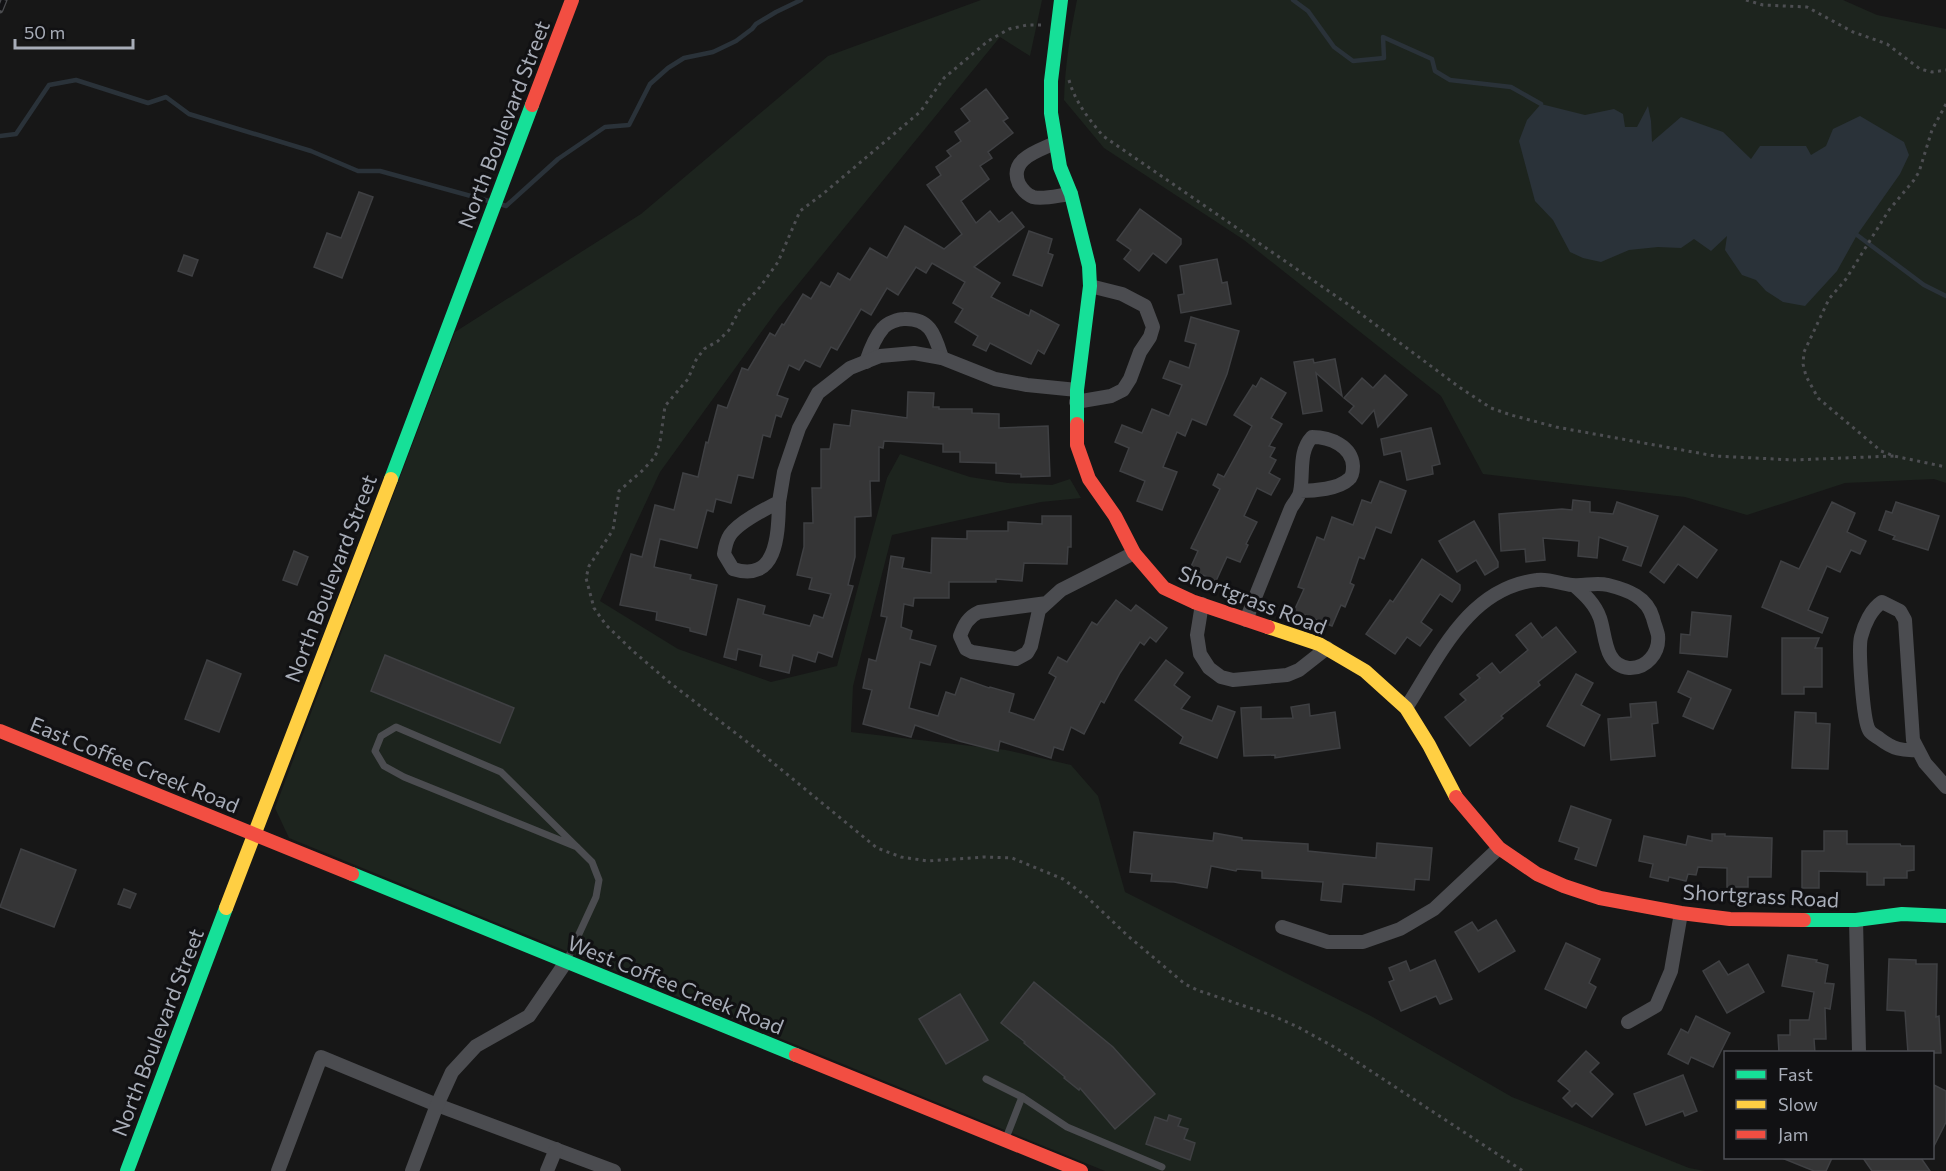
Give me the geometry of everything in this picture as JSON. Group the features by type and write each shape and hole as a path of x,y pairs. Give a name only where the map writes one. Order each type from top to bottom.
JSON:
{"street":[{"name":"North Boulevard Street","path":"127,1171 572,0"},
{"name":"Shortgrass Road","path":"1061,0 1051,81 1051,112 1060,167 1071,194 1089,266 1090,286 1076,396 1077,446 1089,479 1114,516 1134,553 1164,588 1246,620 1319,644 1365,671 1406,708 1430,745 1455,796 1499,848 1537,874 1564,886 1600,898 1681,914 1730,918 1857,920 1902,914 1946,916"},
{"path":"1055,143 1022,160 1018,166 1018,182 1027,194 1034,198 1071,194"},
{"path":"779,502 731,533 724,554 733,569 746,573 757,570 772,556 784,472 799,428 818,393 850,368 880,356 914,353 942,358 995,379 1076,396 1112,396 1123,390 1153,327 1145,306 1122,294 1090,286"},
{"path":"866,362 884,326 901,319 918,319 926,324 935,335 942,358"},
{"path":"1246,620 1291,508 1300,492 1307,442 1312,437 1325,437 1349,451 1353,458 1350,479 1318,491 1300,492"},
{"path":"1047,603 972,615 964,625 960,636 966,649 1016,659 1027,653 1031,646 1040,610 1047,603 1061,590 1134,553"},
{"path":"1406,708 1457,626 1476,607 1505,588 1538,579 1575,586 1600,583 1618,587 1638,596 1651,609 1658,637 1656,649 1650,660 1638,669 1623,668 1611,658 1600,617 1588,598 1575,586"},
{"path":"1918,750 1902,751 1892,748 1870,731 1864,713 1860,639 1870,615 1882,602 1900,610 1905,620 1913,740 1925,763 1946,787"},
{"path":"1202,604 1197,635 1200,654 1209,668 1221,677 1233,680 1287,675 1299,670 1327,648"},
{"name":"East Coffee Creek Road","path":"0,731 255,836"},
{"name":"West Coffee Creek Road","path":"255,836 1081,1171"},
{"path":"1282,927 1328,942 1363,942 1400,929 1434,909 1499,848"},
{"path":"1628,1022 1656,1006 1671,972 1681,914"},
{"path":"1857,920 1859,1051"},
{"path":"412,1171 452,1072 476,1046 529,1016 566,962"},
{"path":"278,1171 321,1057 437,1105 614,1171"},
{"path":"547,1171 556,1149"}],"lane":[{"path":"566,962 596,897 598,880 592,862 501,772 396,728 381,736 375,751 384,766 404,777 576,847"},
{"path":"986,1079 1022,1096 1067,1127 1162,1167"},
{"path":"1006,1140 1022,1096"}],"path":[{"path":"1746,0 1763,5 1807,7 1852,32 1887,44 1920,69 1932,72 1946,70"},
{"path":"1946,104 1932,130 1914,180 1889,210 1846,279 1829,299 1804,352 1803,364 1806,376 1818,398 1881,451 1946,467"}],"shaded area":[{"path":"981,0 1042,0 1030,56 1000,37 778,309 660,472 600,601 678,649 771,682 837,666 887,478 900,454 970,477 1008,483 1052,485 1070,479 1081,498 1041,502 892,535 853,686 851,732 1006,750 1071,765 1098,796 1125,892 1371,1016 1512,1097 1689,1168 1705,1171 1105,1171 289,838 275,808 455,332 641,214 828,56"},
{"path":"1077,0 1843,0 1877,15 1946,29 1946,483 1934,479 1845,483 1747,515 1685,497 1483,474 1441,396 1244,240 1104,148 1064,100 1068,50"},
{"path":"1541,104 1585,115 1614,109 1623,114 1625,127 1637,127 1648,106 1652,142 1681,117 1723,132 1751,159 1760,146 1806,146 1811,155 1826,146 1833,129 1860,116 1904,142 1909,155 1900,174 1857,235 1837,271 1805,306 1783,302 1766,291 1756,280 1742,275 1725,250 1727,236 1711,251 1694,239 1681,248 1658,247 1629,250 1601,262 1570,252 1553,220 1535,201 1519,141 1527,120"}],"building":[{"path":"986,89 1008,118 1003,121 1013,133 988,152 992,158 980,166 989,179 961,201 976,223 990,211 999,222 1012,212 1024,227 974,267 1000,283 991,297 1029,316 1031,310 1059,325 1044,354 1038,350 1031,364 990,343 986,351 973,345 978,336 955,322 963,309 953,303 965,282 932,263 926,273 916,267 898,295 887,288 871,315 861,309 837,350 831,347 820,367 805,360 799,370 789,365 777,395 788,399 781,417 776,415 770,437 763,435 753,478 738,475 731,503 716,499 713,512 707,510 697,548 660,539 654,567 691,575 690,579 717,585 706,635 690,631 690,628 656,620 657,612 620,605 631,554 642,557 655,505 674,510 683,473 698,477 718,405 727,408 742,368 748,370 770,333 775,336 803,294 811,299 821,282 830,287 838,273 850,280 870,248 887,258 905,226 944,249 962,234 927,185 941,175 936,167 951,156 947,151 961,141 955,132 970,121 961,109"},
{"path":"359,192 373,197 342,278 314,267 327,233 341,238"},
{"path":"1140,209 1181,239 1181,244 1166,263 1153,253 1139,271 1124,259 1131,250 1117,240"},
{"path":"1029,231 1052,239 1048,253 1053,255 1042,286 1013,275"},
{"path":"184,255 198,260 192,276 178,271"},
{"path":"1217,259 1222,283 1227,282 1231,304 1181,313 1178,295 1184,294 1180,266"},
{"path":"1191,317 1239,331 1227,374 1206,425 1192,419 1185,436 1177,432 1163,467 1177,472 1162,510 1137,501 1145,481 1120,471 1129,448 1115,442 1122,425 1142,433 1152,409 1169,416 1182,385 1163,378 1170,361 1189,368 1196,344 1185,341"},
{"path":"1313,359 1314,363 1335,359 1342,396 1316,373 1322,411 1303,414 1294,362"},
{"path":"1385,375 1407,395 1378,427 1374,410 1362,424 1349,412 1354,406 1344,398 1362,378 1373,388"},
{"path":"1261,378 1286,393 1271,418 1282,424 1269,446 1275,448 1270,457 1276,460 1269,473 1280,479 1271,495 1257,488 1244,516 1257,522 1246,544 1248,545 1240,562 1227,557 1216,581 1190,569 1198,551 1191,548 1220,489 1213,485 1218,474 1224,477 1252,426 1234,415 1253,385 1256,387"},
{"path":"908,392 934,393 933,407 939,407 939,409 972,409 972,413 999,414 999,428 1048,426 1050,476 1021,477 1021,474 996,473 996,463 960,462 960,452 943,452 943,444 884,441 883,448 879,447 879,481 870,481 871,516 855,517 855,557 848,585 853,586 832,657 818,652 815,662 793,655 789,673 760,666 762,655 738,649 736,660 724,657 738,599 765,606 763,614 810,626 814,615 823,618 831,594 809,589 812,578 797,575 804,547 804,523 813,523 812,488 821,488 821,449 830,449 834,424 850,426 852,410 907,418"},
{"path":"1431,428 1440,464 1432,466 1433,474 1407,480 1401,451 1384,455 1381,439"},
{"path":"1380,481 1406,491 1391,533 1376,527 1364,559 1359,557 1350,583 1354,585 1345,607 1341,605 1332,626 1294,611 1304,589 1298,587 1317,537 1324,540 1332,517 1353,525 1362,500 1371,503"},
{"path":"1573,500 1590,502 1590,512 1613,514 1617,502 1658,516 1641,566 1623,560 1628,547 1599,537 1597,558 1578,556 1579,541 1543,538 1545,560 1526,562 1525,549 1501,551 1499,514 1572,510"},
{"path":"1832,502 1855,513 1847,532 1866,541 1860,554 1851,550 1840,572 1827,566 1808,610 1828,618 1822,633 1762,607 1781,561 1799,569"},
{"path":"1896,502 1939,516 1928,550 1893,539 1895,536 1879,530 1886,511 1892,513"},
{"path":"1042,516 1071,516 1071,547 1068,547 1067,564 1024,563 1022,581 996,579 996,582 949,582 949,598 914,598 913,606 904,604 901,627 912,631 910,639 936,646 930,665 920,662 909,708 938,716 946,692 955,695 961,678 1014,694 1009,712 1034,720 1056,677 1049,673 1058,657 1067,662 1092,622 1097,625 1116,600 1131,611 1136,605 1167,628 1156,642 1150,637 1144,645 1140,642 1104,703 1101,701 1084,734 1071,727 1063,750 1054,747 1051,758 1000,741 998,751 959,741 915,725 911,737 863,724 872,690 863,688 869,659 876,661 887,617 881,616 891,556 904,558 902,568 931,573 932,538 967,539 967,531 1008,531 1008,522 1042,524"},
{"path":"1474,521 1498,562 1498,567 1485,575 1476,560 1457,572 1439,541"},
{"path":"1684,526 1717,550 1697,578 1678,564 1664,583 1650,572"},
{"path":"294,551 308,557 297,585 283,580"},
{"path":"1422,559 1460,585 1460,590 1452,602 1440,594 1421,622 1432,630 1420,646 1407,637 1395,654 1366,634 1390,600 1393,602"},
{"path":"1692,612 1731,616 1727,657 1680,653 1681,634 1690,635"},
{"path":"1531,623 1542,638 1556,627 1576,652 1538,682 1540,685 1501,716 1503,718 1470,746 1445,717 1466,700 1460,694 1480,678 1477,675 1492,663 1500,673 1528,650 1516,635"},
{"path":"1782,638 1819,638 1815,648 1822,648 1822,687 1804,687 1804,694 1782,694"},
{"path":"385,655 514,708 500,743 371,691"},
{"path":"207,660 241,674 219,732 185,719"},
{"path":"1166,660 1183,673 1174,685 1190,697 1181,709 1212,721 1218,706 1235,712 1217,758 1180,743 1183,737 1135,700"},
{"path":"1688,671 1731,690 1713,729 1683,716 1691,698 1678,692"},
{"path":"1576,674 1593,683 1581,705 1600,715 1584,746 1547,726"},
{"path":"1656,702 1658,723 1652,724 1655,756 1611,760 1608,719 1631,717 1630,704"},
{"path":"1309,704 1310,716 1335,712 1340,748 1275,758 1275,755 1244,756 1241,708 1261,707 1261,719 1293,718 1291,707"},
{"path":"1795,712 1816,713 1816,723 1830,724 1828,769 1792,768"},
{"path":"1571,806 1611,820 1596,866 1575,859 1579,848 1559,841"},
{"path":"1824,831 1847,831 1847,844 1914,846 1914,870 1907,871 1907,878 1884,878 1884,885 1867,885 1867,872 1819,871 1819,888 1802,888 1802,851 1824,851"},
{"path":"1134,832 1213,841 1214,833 1242,838 1242,840 1308,844 1308,851 1376,858 1377,843 1432,848 1429,880 1415,879 1414,890 1343,884 1341,902 1321,900 1323,882 1262,878 1262,871 1237,869 1236,871 1211,866 1207,888 1174,882 1151,881 1152,874 1130,872"},
{"path":"1712,834 1772,838 1771,877 1748,877 1748,887 1727,887 1727,868 1698,867 1696,875 1688,874 1686,881 1669,877 1668,881 1650,877 1653,864 1639,861 1644,836 1686,845 1688,836 1712,841"},
{"path":"21,849 76,870 54,927 0,907"},
{"path":"124,889 136,894 130,908 118,904"},
{"path":"1496,920 1515,951 1479,972 1455,932 1472,922 1478,931"},
{"path":"1566,943 1600,959 1589,983 1596,987 1586,1008 1545,989"},
{"path":"1788,955 1817,960 1816,962 1828,965 1825,983 1834,984 1830,1009 1825,1008 1826,1039 1814,1039 1815,1051 1779,1051 1778,1035 1790,1035 1790,1020 1809,1020 1814,992 1782,986"},
{"path":"1889,959 1916,960 1916,964 1937,964 1936,1017 1939,1016 1941,1053 1908,1051 1905,1011 1887,1010"},
{"path":"1435,960 1452,999 1440,1004 1436,996 1401,1011 1389,982 1394,980 1389,968 1406,961 1410,971"},
{"path":"1719,961 1728,975 1748,964 1764,992 1727,1013 1703,971"},
{"path":"1034,982 1113,1047 1155,1094 1115,1129 1080,1088 1079,1090 1064,1078 1001,1023"},
{"path":"960,994 988,1040 946,1064 919,1019"},
{"path":"1696,1016 1730,1033 1713,1067 1691,1057 1688,1064 1668,1054 1681,1029 1688,1033"},
{"path":"1586,1051 1599,1063 1590,1072 1613,1094 1592,1117 1576,1103 1572,1107 1563,1098 1570,1091 1558,1081"},
{"path":"1683,1075 1697,1111 1685,1116 1683,1111 1646,1125 1634,1094"},
{"path":"1934,1085 1946,1091 1946,1122 1934,1146"},
{"path":"1169,1115 1181,1119 1178,1126 1188,1129 1184,1139 1195,1143 1190,1160 1146,1144 1155,1117 1167,1121"},
{"path":"1784,1159 1832,1159 1826,1171 1814,1171"},
{"path":"1864,1159 1922,1159 1930,1171 1872,1171"}],"waterway":[{"path":"500,204 506,206 558,159 605,127 629,125 650,84 668,68 684,58 713,52 736,41 756,24 801,0"},
{"path":"1293,0 1308,11 1334,47 1353,61 1384,58 1383,37 1432,59 1435,71 1450,80 1511,87 1541,104"},
{"path":"0,136 16,134 49,85 76,80 148,103 166,97 189,114 311,151 358,171 380,171 489,201"},
{"path":"1857,235 1924,285 1946,296"}],"railway":[{"path":"0,10 4,0"}],"traffic: fast":[{"path":"1061,0 1051,81 1051,113 1060,167 1071,194 1089,266 1090,286 1077,390 1077,424"},
{"path":"391,479 532,105"},
{"path":"352,874 796,1055"},
{"path":"127,1171 226,908"},
{"path":"1804,920 1856,920 1902,914 1946,916"}],"traffic: slow":[{"path":"226,908 391,479"},
{"path":"1268,627 1319,644 1365,671 1406,708 1429,745 1456,797"}],"traffic: jam":[{"path":"532,105 572,0"},
{"path":"1077,424 1077,445 1089,479 1115,516 1134,553 1164,588 1194,602 1268,627"},
{"path":"0,731 352,874"},
{"path":"1456,797 1499,848 1537,874 1564,886 1600,898 1681,913 1730,919 1804,920"},
{"path":"796,1055 1081,1171"}]}
